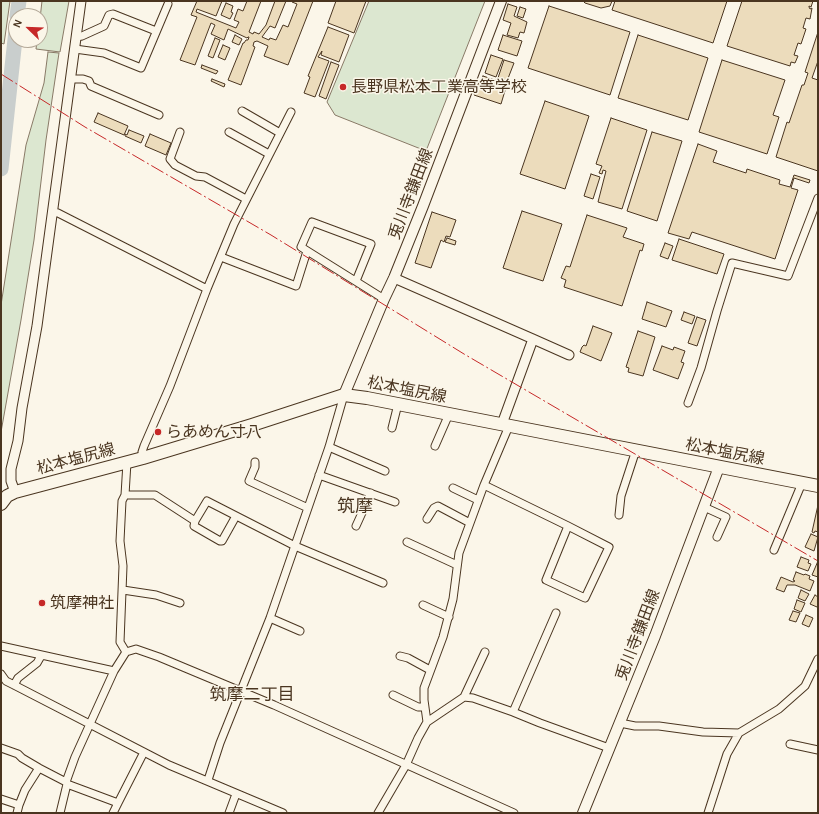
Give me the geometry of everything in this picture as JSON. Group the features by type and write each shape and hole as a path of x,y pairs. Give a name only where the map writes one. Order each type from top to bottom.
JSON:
{"main road":[{"name":"兎川寺鎌田線","path":"344,395 423,206 501,1"},
{"name":"松本塩尻線","path":"1,504 8,496 15,492 143,458 344,395 367,398 818,486"},
{"name":"兎川寺鎌田線","path":"583,813 620,723 719,467"}],"street":[{"path":"15,492 11,481 11,469 18,441 22,408 37,326 81,1"},
{"path":"75,49 104,53 141,68 168,4"},
{"path":"76,37 82,36 104,26 109,15 113,14 156,31"},
{"path":"71,79 83,79 89,81 91,86 159,115"},
{"path":"242,111 280,133"},
{"path":"143,458 142,452 144,446 170,386 207,289 246,199 291,112"},
{"path":"180,132 170,159 175,165 196,176 205,177 246,199"},
{"path":"229,132 269,154"},
{"path":"688,403 701,368 732,263 788,276 818,200"},
{"path":"52,212 58,213 207,289"},
{"path":"356,281 371,244 312,222 301,247 384,299"},
{"path":"221,257 296,286 308,251"},
{"path":"394,278 569,355"},
{"path":"427,722 424,688 449,617 459,553 506,425 533,339"},
{"path":"208,780 220,743 270,618 329,447 344,395"},
{"path":"392,428 398,404"},
{"path":"435,446 449,414"},
{"path":"329,447 386,471"},
{"path":"619,514 621,496 636,450"},
{"path":"378,468 382,461"},
{"path":"126,652 120,642 123,566 120,541 122,500 124,495 127,462"},
{"path":"255,462 250,481 308,508"},
{"path":"319,475 395,502"},
{"path":"774,550 802,483"},
{"path":"484,485 568,526 609,547 585,598 546,580 568,526"},
{"path":"453,488 478,500"},
{"path":"356,526 356,517 371,493"},
{"path":"124,495 154,495 195,521"},
{"path":"236,516 222,541 194,526 195,521 207,501 295,546 383,583"},
{"path":"427,519 434,508 438,506 470,523"},
{"path":"704,507 726,517 717,537"},
{"path":"407,542 457,565"},
{"path":"123,590 156,595 180,603"},
{"path":"423,604 449,617"},
{"path":"513,712 556,613"},
{"path":"270,618 300,631"},
{"path":"2,647 114,671"},
{"path":"60,813 75,757 114,671 126,652 136,649 160,657 274,705 514,813"},
{"path":"378,813 406,765 427,722 464,697 485,652"},
{"path":"14,685 18,678 37,663 41,656"},
{"path":"400,656 408,658 430,670"},
{"path":"708,813 727,754 739,733 779,710 805,686 818,659"},
{"path":"1,674 4,684 14,685 170,765 283,813"},
{"path":"393,695 418,707 425,707"},
{"path":"464,697 473,698 513,712 609,748"},
{"path":"620,723 635,726 659,726 703,732 739,733"},
{"path":"790,744 818,750"},
{"path":"1,748 18,754 22,758 67,783 118,803"},
{"path":"113,813 144,752"},
{"path":"17,813 18,805 25,790 39,768"},
{"path":"229,813 236,794"},
{"path":"1,799 18,805"}],"green space":[{"path":"1,1 10,1 4,44 1,43"},
{"path":"42,1 69,1 60,52 36,49 48,48 48,8 41,8"},
{"path":"369,1 485,1 426,151 335,115 327,102"},
{"path":"48,52 59,53 46,140 34,240 1,432 1,305 26,145 44,83"}],"building":[{"path":"197,1 222,1 216,16 197,9 196,12 236,28 239,22 234,20 238,9 243,11 247,1 261,1 249,32 259,34 266,25 275,1 286,1 275,28 270,26 262,37 269,40 270,38 276,40 283,25 288,27 297,4 292,1 313,1 288,65 264,56 268,46 257,41 254,42 253,46 255,47 241,85 228,80 243,43 248,40 249,37 247,38 228,29 224,40 211,34 215,25 211,23 195,65 180,60 197,17 191,15"},
{"path":"336,1 366,1 354,33 328,23"},
{"path":"583,1 612,1 610,6 601,8"},
{"path":"615,1 727,1 713,43 612,10"},
{"path":"742,1 813,1 811,7 809,6 810,9 812,8 810,19 806,18 803,28 806,29 801,44 798,43 794,55 798,56 795,63 791,62 790,66 727,46"},
{"path":"226,3 233,6 231,12 233,13 230,19 221,15"},
{"path":"508,4 517,7 514,16 527,22 524,33 520,32 518,38 507,35 511,23 503,20"},
{"path":"549,6 630,32 610,95 528,68"},
{"path":"520,7 526,9 523,18 517,16"},
{"path":"328,27 349,35 339,62 321,55 322,51 318,57 329,61 315,97 304,93 310,77 308,76"},
{"path":"818,32 818,61 812,78 818,80 818,171 776,157 787,122 789,123 802,85 804,85 808,73 805,72"},
{"path":"235,35 242,39 239,45 232,42"},
{"path":"503,35 522,41 517,56 498,50"},
{"path":"638,35 708,58 688,120 618,98"},
{"path":"215,38 220,40 213,58 208,56"},
{"path":"223,45 230,48 225,60 218,57"},
{"path":"491,55 503,59 496,77 485,73"},
{"path":"504,60 514,63 507,81 498,78"},
{"path":"722,60 785,80 773,115 779,117 767,154 699,132"},
{"path":"331,62 339,65 326,99 319,96"},
{"path":"202,65 218,71 216,74 201,68"},
{"path":"483,76 507,84 501,104 474,95"},
{"path":"212,79 225,84 224,87 211,81"},
{"path":"545,101 589,116 565,189 520,174"},
{"path":"98,113 128,126 124,135 94,122"},
{"path":"611,118 647,130 622,209 598,202 606,171 603,170 602,174 599,173 602,166 596,164"},
{"path":"129,130 144,136 141,143 125,136"},
{"path":"652,132 682,141 657,221 627,211"},
{"path":"150,134 171,143 166,155 145,146"},
{"path":"698,144 717,151 713,162 746,173 747,169 780,180 779,184 790,187 794,175 810,180 809,183 794,178 791,188 798,190 775,259 692,232 689,239 668,233"},
{"path":"591,174 600,177 593,199 584,196"},
{"path":"522,211 562,224 543,281 503,268"},
{"path":"432,212 456,220 450,237 446,236 444,242 441,240 431,268 415,263"},
{"path":"587,215 627,228 623,237 644,244 642,251 640,250 622,306 564,287 566,280 561,278 566,266 570,267"},
{"path":"447,238 456,241 455,245 445,242"},
{"path":"679,239 724,254 717,274 672,260"},
{"path":"665,243 673,246 668,259 660,256"},
{"path":"647,302 672,311 666,327 642,319"},
{"path":"684,312 695,316 692,324 681,320"},
{"path":"697,317 706,320 697,346 688,343"},
{"path":"593,326 612,333 601,361 580,352 584,345 586,346"},
{"path":"638,331 655,337 643,376 628,372 629,368 626,367"},
{"path":"662,346 673,350 674,347 685,351 681,362 684,363 678,379 653,370"},
{"path":"818,505 818,532 815,531 814,533 812,532"},
{"path":"811,534 818,537 814,551 805,547"},
{"path":"801,557 809,560 808,563 811,564 808,571 797,567"},
{"path":"818,561 818,577 812,575"},
{"path":"796,572 810,576 809,579 814,581 810,591 795,585 787,585 784,592 776,589 781,577 793,582 795,581 793,580"},
{"path":"801,590 809,594 805,601 798,598"},
{"path":"815,595 818,597 817,607 810,604"},
{"path":"797,600 805,603 801,612 794,609"},
{"path":"793,611 800,613 796,622 789,620"},
{"path":"806,615 813,618 809,627 802,624"}],"waterway":[{"path":"18,8 19,1"},
{"path":"1,169 14,48"}],"power":[{"path":"1,74 85,127 271,235 464,354 818,561"}],"place":[{"name":"長野県松本工業高等学校","path":"343,87"},
{"name":"らあめん寸八","path":"158,432"},
{"name":"筑摩神社","path":"42,603"}],"district":[{"name":"筑摩","path":"355,507"},
{"name":"筑摩二丁目","path":"252,695"}]}
